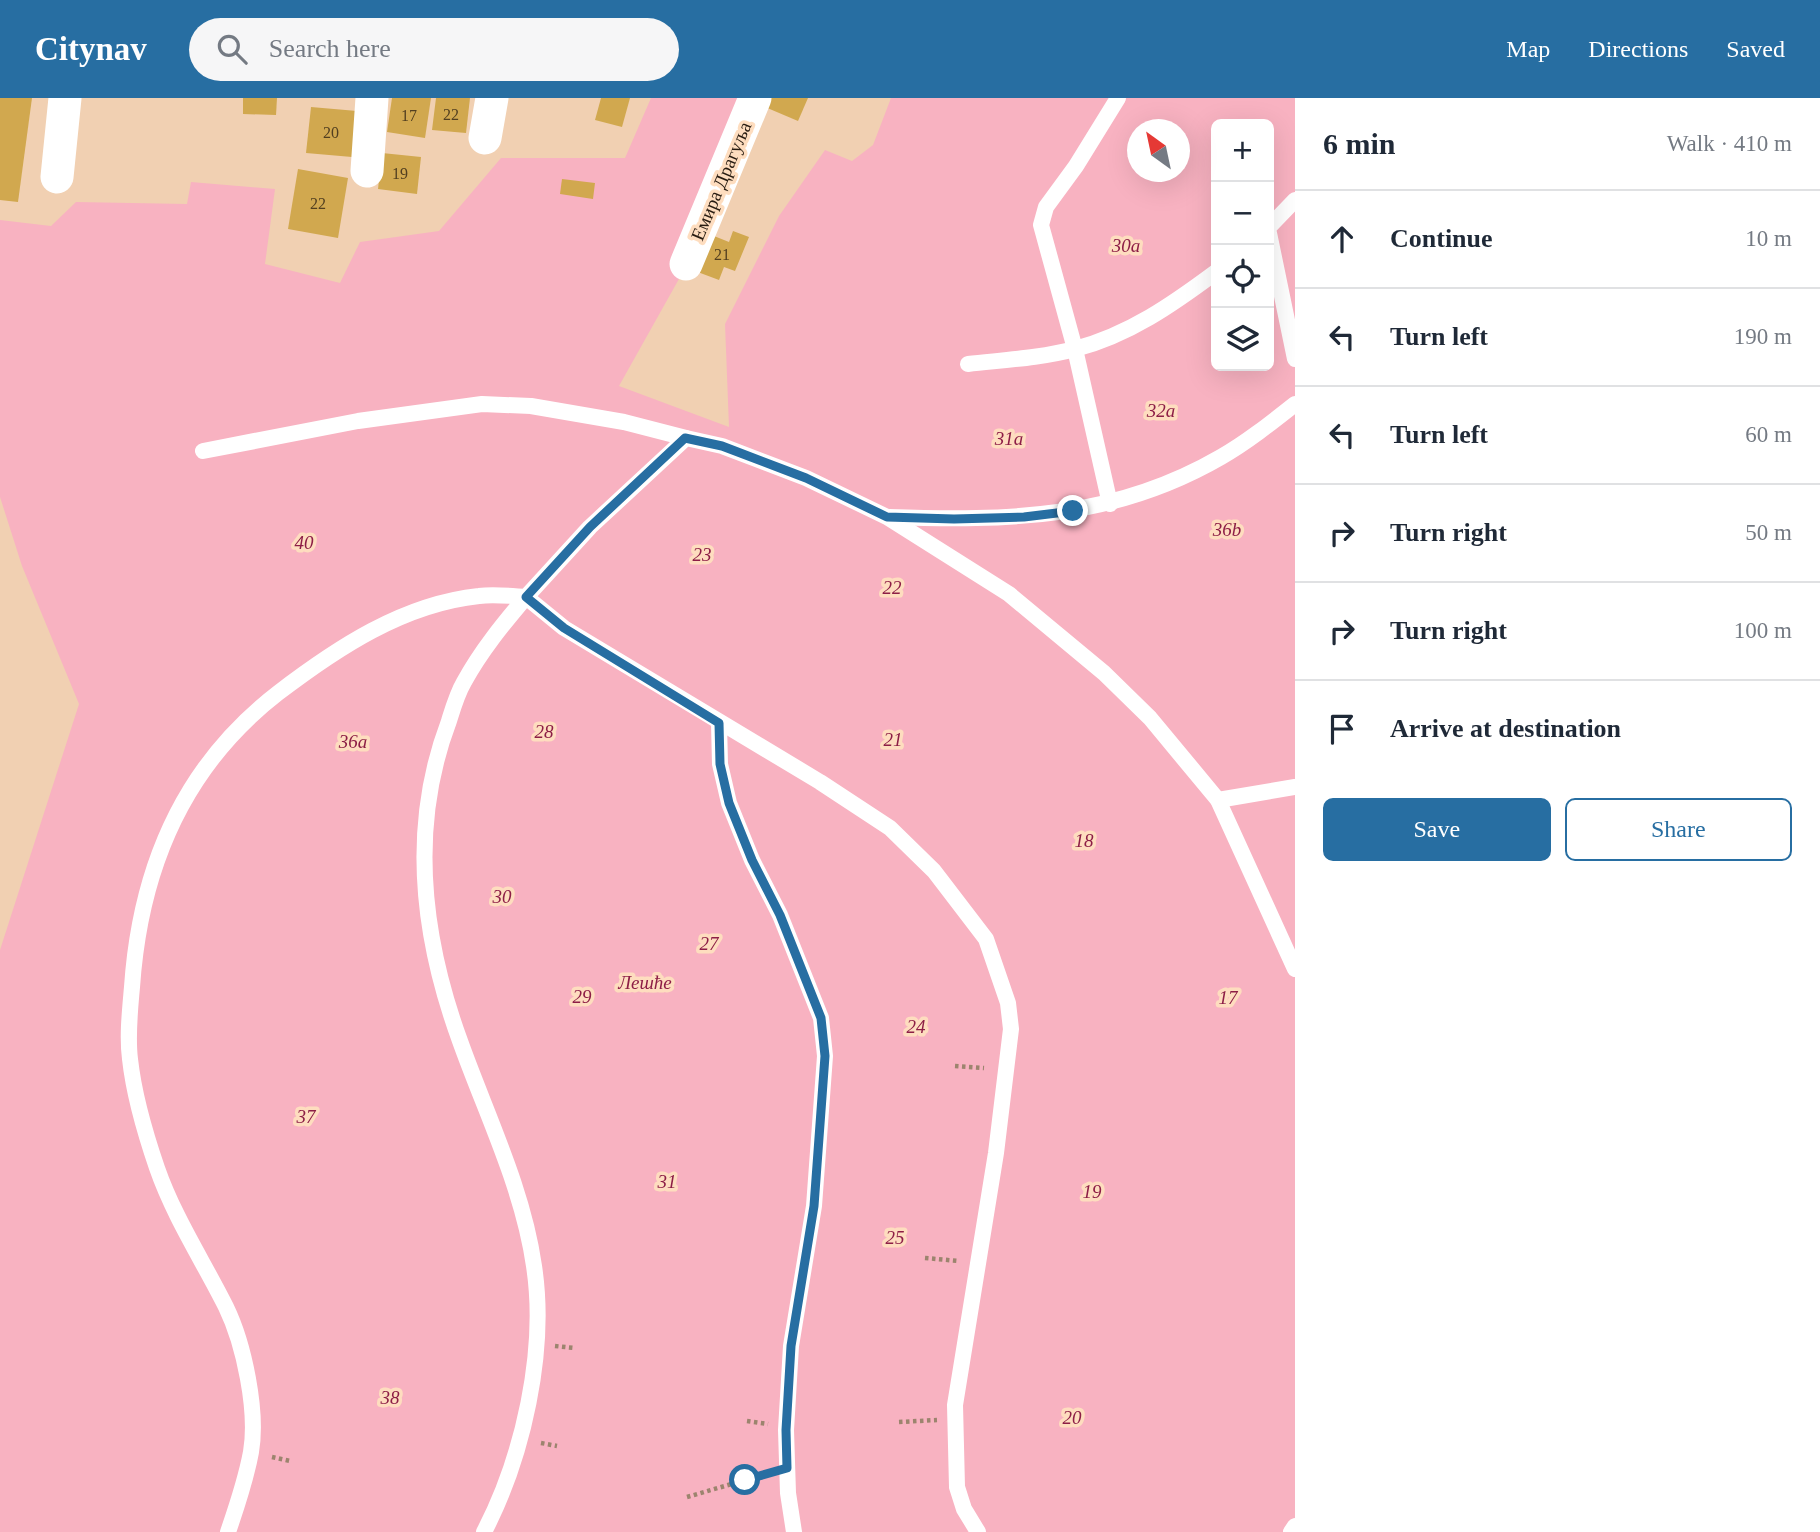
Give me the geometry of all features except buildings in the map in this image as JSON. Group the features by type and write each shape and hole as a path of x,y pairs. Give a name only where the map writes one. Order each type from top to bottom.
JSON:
{"street":[{"path":"57,177 65,98"},
{"path":"367,170 372,98"},
{"path":"485,138 492,98"},
{"name":"Емира Драгуља","path":"686,264 755,98"}],"lane":[{"path":"1110,504 1075,349 1041,225 1046,207 1076,166 1118,98"},
{"path":"1274,222 1295,200"},
{"path":"1271,245 1295,359"},
{"path":"968,364 1075,349 1125,331 1173,305 1211,276"},
{"path":"203,451 333,425 482,404 531,406 624,422 722,446 806,478 887,517 1009,594 1104,673 1150,718 1218,800 1295,969"},
{"path":"887,517 1024,517 1110,504 1151,491 1203,467 1259,433 1295,404"},
{"path":"484,1532 502,1498 532,1384 537,1338 534,1266 509,1171 442,991 430,936 424,838 429,785 463,683 493,636 590,527 685,438"},
{"path":"228,1532 236,1511 251,1449 251,1395 241,1349 228,1310 158,1171 138,1108 130,1057 134,954 154,862 184,800 225,743 269,700 350,641 409,614 480,595 526,597 564,628 820,782 890,828 943,882 986,939 1000,973 1011,1029 996,1153 960,1370 955,1419 957,1487 964,1509 978,1532"},
{"path":"719,723 720,764 729,803 752,860 780,915 821,1018 825,1056 814,1206 791,1346 786,1430 788,1493 794,1532"},
{"path":"1218,800 1295,787"},
{"path":"1291,1532 1295,1526"}],"path":[{"path":"956,1066 1006,1069"},
{"path":"925,1258 978,1263"},
{"path":"900,1422 955,1419"},
{"path":"687,1497 787,1468"}],"green space":[{"name":"Лешће","path":"651,98 745,98 684,270 619,386 729,427 725,324 779,216 825,150 852,161 873,145 891,98 1295,98 1295,1532 0,1532 0,950 79,704 22,566 0,497 0,220 51,226 76,202 187,204 191,182 275,189 265,264 340,283 360,242 439,231 501,158 625,158"}],"route":[{"path":"745,1480 787,1468 786,1430 791,1346 814,1206 821,1133 825,1056 821,1018 780,915 752,860 729,803 720,764 719,723 564,628 526,597 590,527 685,438 722,446 806,478 887,517 1024,517 1073,511"}],"park label":[{"name":"30a","path":"1126,245"},
{"name":"32a","path":"1161,410"},
{"name":"31a","path":"1009,438"},
{"name":"36b","path":"1227,529"},
{"name":"40","path":"304,542"},
{"name":"23","path":"702,554"},
{"name":"22","path":"892,587"},
{"name":"28","path":"544,731"},
{"name":"21","path":"893,739"},
{"name":"36a","path":"353,741"},
{"name":"18","path":"1084,840"},
{"name":"30","path":"502,896"},
{"name":"27","path":"710,943"},
{"name":"29","path":"582,996"},
{"name":"17","path":"1228,997"},
{"name":"24","path":"916,1026"},
{"name":"37","path":"306,1116"},
{"name":"31","path":"668,1181"},
{"name":"19","path":"1092,1191"},
{"name":"25","path":"895,1237"},
{"name":"38","path":"390,1397"},
{"name":"20","path":"1072,1417"}]}
